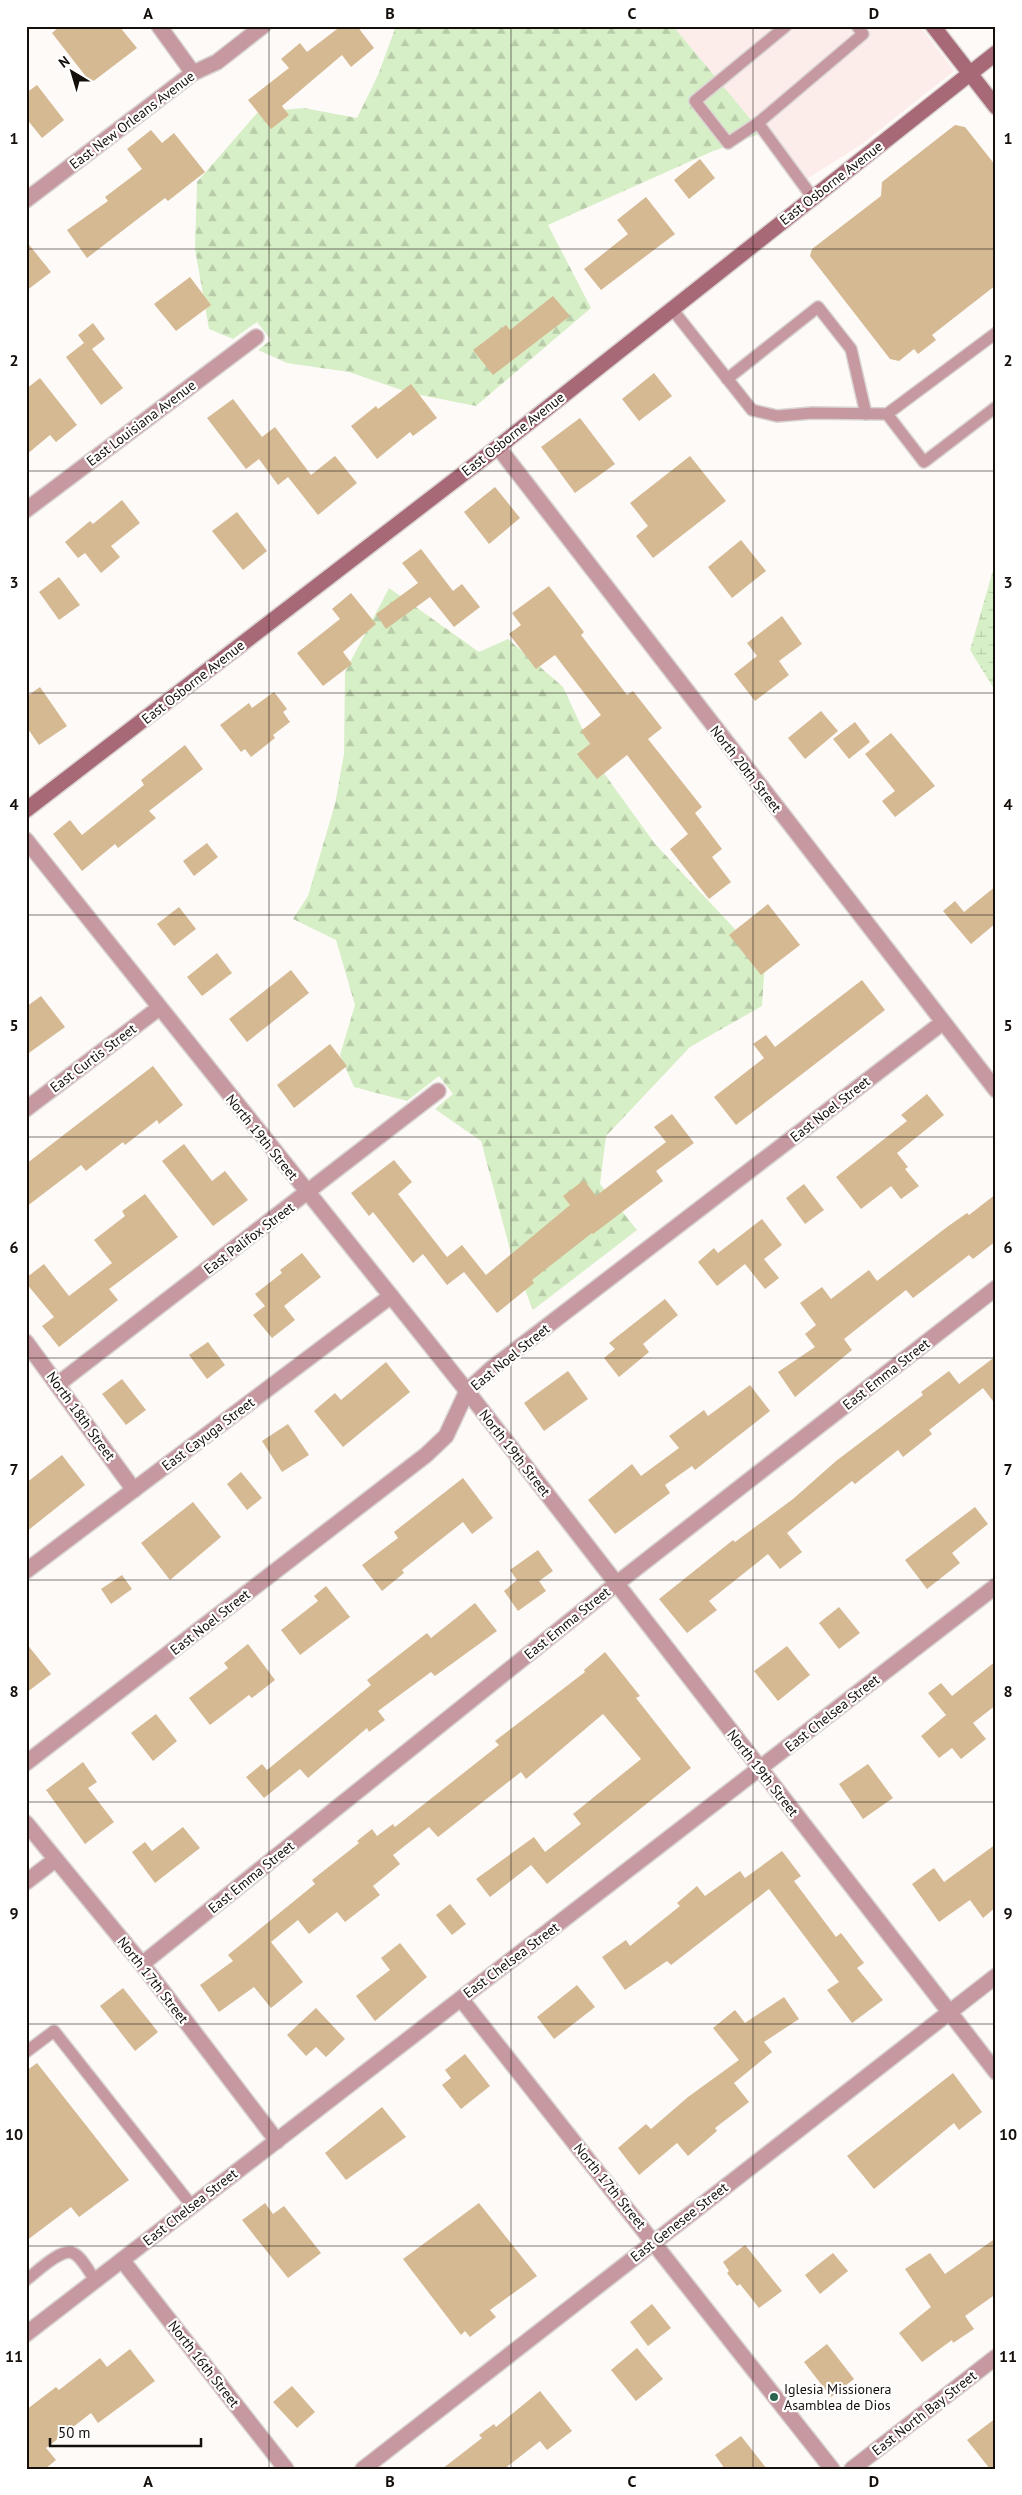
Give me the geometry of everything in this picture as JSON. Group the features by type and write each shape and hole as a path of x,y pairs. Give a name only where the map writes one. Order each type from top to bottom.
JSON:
{"street":[{"path":"159,26 193,73"},
{"name":"East New Orleans Avenue","path":"26,200 193,73 217,62 263,26"},
{"path":"933,26 996,107"},
{"name":"East Osborne Avenue","path":"26,810 498,447 996,53"},
{"name":"East Louisiana Avenue","path":"26,510 256,337"},
{"name":"North 20th Street","path":"498,447 942,1023 996,1090"},
{"name":"North 19th Street","path":"26,840 467,1392 996,2072"},
{"name":"East Curtis Street","path":"26,1109 159,1008"},
{"name":"East Noel Street","path":"26,1763 426,1455 446,1436 467,1392 491,1369 942,1023"},
{"name":"East Palifox Street","path":"58,1384 438,1091"},
{"name":"East Emma Street","path":"142,1964 616,1584 996,1288"},
{"name":"East Cayuga Street","path":"26,1571 391,1296"},
{"name":"North 18th Street","path":"26,1342 134,1490"},
{"name":"East Chelsea Street","path":"26,2334 996,1586"},
{"name":"North 17th Street","path":"26,1823 142,1964 277,2141"},
{"path":"26,1882 55,1860"},
{"name":"East Genesee Street","path":"363,2469 996,1976"},
{"name":"North 17th Street","path":"461,1999 832,2469"},
{"name":"North 16th Street","path":"122,2260 286,2469"},
{"name":"East North Bay Street","path":"852,2469 996,2357"}],"lane":[{"path":"786,26 695,101 728,143 758,123 863,34 857,26"},
{"path":"758,123 813,198"},
{"path":"727,379 818,308 851,349 866,414"},
{"path":"672,309 752,410 777,416 812,413 887,414 996,333"},
{"path":"887,414 924,462 996,407"},
{"path":"26,2052 54,2031 192,2206"},
{"path":"26,2280 55,2257 67,2252 73,2253 80,2259 96,2280"}],"shaded area":[{"path":"673,26 920,26 954,71 862,144 802,182"}],"green space":[{"path":"396,26 673,26 762,133 711,152 548,225 591,308 476,406 410,393 349,372 287,363 258,350 271,340 257,322 233,339 209,329 195,249 197,182 258,112 304,108 357,118 378,75"},
{"path":"996,560 996,692 970,650"},
{"path":"389,588 479,652 508,639 563,687 601,769 655,844 765,961 762,1006 690,1047 606,1136 600,1184 637,1230 533,1310 512,1257 481,1141 435,1109 453,1094 439,1076 407,1101 354,1087 340,1055 355,1005 336,940 293,919 308,896 335,804 344,754 345,672"}],"building":[{"path":"60,26 119,26 137,48 91,83 52,33"},
{"path":"341,26 357,26 374,48 351,67 342,55 282,106 289,115 271,129 248,100 289,68 281,59 300,43 307,52"},
{"path":"37,85 64,120 42,138 26,118 26,93"},
{"path":"955,125 965,127 996,166 996,285 932,335 936,340 918,354 914,349 899,361 890,359 810,256 812,249 881,196 882,182"},
{"path":"151,130 162,143 174,133 205,172 168,201 165,198 87,258 67,230 108,201 105,197 142,169 127,149"},
{"path":"700,159 715,178 689,199 674,180"},
{"path":"646,197 675,234 601,290 584,269 628,234 617,220"},
{"path":"26,241 51,272 26,291"},
{"path":"190,277 211,305 176,331 154,304"},
{"path":"553,296 570,316 493,375 473,350 506,325 510,330"},
{"path":"93,323 105,339 92,349 123,388 101,405 66,357 84,343 78,335"},
{"path":"654,373 672,396 639,421 622,399"},
{"path":"40,378 77,425 56,442 50,435 26,455 26,389"},
{"path":"411,384 437,418 413,436 410,432 377,459 351,426 376,406 378,409"},
{"path":"233,399 262,437 275,427 311,475 335,456 357,483 318,515 288,477 278,485 259,459 246,469 207,418"},
{"path":"580,418 615,464 575,493 541,447"},
{"path":"690,456 726,501 653,558 636,536 648,526 630,503"},
{"path":"495,487 520,518 489,544 464,512"},
{"path":"122,500 140,523 111,546 120,557 101,573 85,553 78,558 65,542 90,521 93,524"},
{"path":"237,512 267,551 243,570 212,531"},
{"path":"741,540 766,571 732,598 708,567"},
{"path":"421,549 453,591 462,584 480,607 454,627 430,597 386,629 376,614 418,583 402,563"},
{"path":"59,577 80,605 59,620 39,592"},
{"path":"549,586 584,632 581,635 627,695 633,691 662,728 648,739 702,807 695,813 722,849 712,857 731,882 709,899 670,849 688,834 627,755 597,779 577,754 590,744 581,731 601,715 555,655 536,669 509,634 521,625 512,613"},
{"path":"351,593 376,624 343,652 352,664 323,686 297,653 340,619 332,609"},
{"path":"782,616 802,644 779,661 789,675 755,701 734,674 757,656 747,643"},
{"path":"40,687 67,726 39,745 26,726 26,697"},
{"path":"274,692 287,709 283,712 290,722 273,735 275,738 251,757 245,749 241,752 220,725 249,703 252,708"},
{"path":"821,711 838,731 805,759 788,738"},
{"path":"855,722 870,742 849,759 833,739"},
{"path":"891,733 935,786 895,817 882,801 895,791 865,754"},
{"path":"185,745 203,769 149,811 156,818 118,848 115,844 82,871 53,834 70,820 82,835 144,785 141,780"},
{"path":"207,843 218,857 194,876 183,861"},
{"path":"996,886 996,923 971,944 943,911 955,901 964,912"},
{"path":"768,904 800,945 761,975 729,935"},
{"path":"179,907 196,929 174,946 157,924"},
{"path":"217,953 232,973 202,996 187,977"},
{"path":"291,970 309,993 247,1042 229,1019"},
{"path":"862,980 885,1010 736,1125 714,1097 764,1058 753,1044 766,1035 775,1047"},
{"path":"41,996 65,1027 26,1055 26,1007"},
{"path":"330,1044 347,1066 294,1108 277,1085"},
{"path":"153,1066 183,1105 159,1124 157,1120 125,1145 123,1142 86,1171 81,1165 26,1207 26,1164"},
{"path":"927,1094 944,1115 897,1153 908,1167 905,1169 919,1186 901,1199 891,1186 861,1209 836,1177 907,1121 901,1115"},
{"path":"672,1114 694,1143 656,1171 663,1181 532,1280 534,1283 497,1313 464,1272 447,1285 423,1254 413,1263 373,1212 369,1216 351,1193 394,1160 412,1182 398,1194 447,1257 462,1245 486,1275 570,1205 563,1196 584,1180 596,1196 666,1142 654,1127"},
{"path":"184,1144 212,1181 225,1171 248,1200 213,1226 162,1161"},
{"path":"804,1184 824,1210 805,1224 786,1198"},
{"path":"145,1194 178,1237 109,1289 118,1300 59,1347 42,1326 54,1317 26,1283 26,1278 44,1264 69,1296 112,1263 94,1240 125,1216 122,1211"},
{"path":"996,1194 996,1241 973,1259 969,1255 913,1298 906,1290 844,1339 852,1350 795,1397 778,1372 815,1347 805,1334 816,1325 800,1303 822,1287 831,1299 869,1270 877,1281 947,1227 967,1213 969,1215"},
{"path":"762,1219 782,1245 764,1259 779,1278 765,1289 745,1264 717,1286 698,1262 714,1248 718,1253"},
{"path":"302,1253 321,1277 284,1306 295,1320 272,1338 253,1315 265,1306 255,1294 282,1273 280,1270"},
{"path":"665,1299 678,1315 643,1344 649,1352 619,1377 604,1358 615,1349 609,1343"},
{"path":"208,1342 225,1365 207,1379 189,1355"},
{"path":"996,1356 996,1405 983,1388 929,1430 932,1434 903,1457 898,1450 855,1484 852,1481 787,1533 802,1552 780,1569 768,1554 709,1601 717,1610 687,1633 659,1599 733,1540 735,1542 793,1499 836,1461 923,1395 921,1392 949,1371 959,1384"},
{"path":"386,1362 410,1392 343,1447 314,1411 335,1393 341,1400"},
{"path":"568,1371 588,1399 544,1431 524,1403"},
{"path":"122,1379 146,1410 126,1425 102,1394"},
{"path":"750,1385 770,1411 695,1470 692,1466 665,1485 670,1493 615,1534 588,1500 632,1464 641,1476 679,1448 669,1436 704,1410 708,1416"},
{"path":"288,1424 309,1455 282,1472 262,1441"},
{"path":"62,1455 85,1485 26,1532 26,1483"},
{"path":"241,1472 262,1498 247,1510 227,1484"},
{"path":"463,1478 493,1518 472,1534 463,1522 402,1570 404,1573 382,1591 362,1565 398,1538 394,1532"},
{"path":"193,1502 221,1537 170,1580 141,1543"},
{"path":"975,1507 988,1524 952,1553 960,1563 927,1589 905,1560"},
{"path":"538,1550 553,1571 539,1581 546,1591 518,1611 504,1591 517,1580 510,1570"},
{"path":"122,1575 132,1589 111,1604 101,1589"},
{"path":"326,1586 350,1617 300,1655 281,1630 318,1601 314,1596"},
{"path":"475,1603 497,1631 435,1676 431,1672 378,1711 385,1720 369,1732 367,1728 308,1778 300,1769 264,1798 246,1777 262,1764 267,1770 371,1685 367,1680 427,1633 431,1638"},
{"path":"839,1607 860,1633 839,1649 819,1623"},
{"path":"26,1643 51,1674 26,1693"},
{"path":"248,1644 275,1680 252,1698 249,1695 210,1725 189,1698 228,1668 224,1663"},
{"path":"787,1646 810,1675 778,1701 754,1671"},
{"path":"605,1652 640,1696 636,1698 691,1768 547,1884 531,1865 490,1897 476,1879 534,1837 545,1852 581,1824 573,1814 641,1759 603,1714 526,1779 521,1772 438,1837 429,1827 393,1855 400,1864 373,1886 380,1895 345,1922 337,1912 309,1934 298,1920 271,1942 303,1982 271,2008 254,1987 219,2012 200,1985 233,1961 228,1955 315,1884 312,1880 359,1843 357,1841 372,1829 377,1836 393,1824 395,1827 499,1745 495,1741 585,1672 584,1670"},
{"path":"996,1661 996,1705 973,1723 986,1739 961,1759 952,1748 939,1758 921,1736 946,1715 928,1693 941,1683 952,1696"},
{"path":"156,1714 177,1741 153,1761 131,1733"},
{"path":"83,1762 97,1782 88,1788 114,1822 85,1844 46,1790"},
{"path":"868,1764 893,1798 863,1819 839,1784"},
{"path":"183,1827 200,1848 155,1883 132,1852 145,1842 152,1851"},
{"path":"996,1844 996,1907 983,1918 970,1900 939,1922 912,1884 934,1868 944,1882"},
{"path":"782,1851 801,1876 794,1881 836,1937 841,1933 864,1963 857,1968 883,2000 852,2023 827,1990 839,1982 769,1889 671,1965 667,1961 625,1990 602,1957 626,1940 630,1946 680,1906 677,1903 697,1886 705,1896 740,1871 745,1878"},
{"path":"450,1904 466,1924 452,1935 436,1915"},
{"path":"400,1943 427,1977 375,2021 356,1996 390,1970 381,1958"},
{"path":"577,1985 595,2007 554,2039 537,2017"},
{"path":"123,1988 158,2032 135,2051 100,2006"},
{"path":"784,1997 799,2019 764,2042 772,2052 734,2083 749,2102 715,2128 717,2131 688,2156 677,2143 639,2175 618,2148 646,2124 651,2129 688,2097 739,2060 713,2028 735,2010 745,2023"},
{"path":"316,2008 345,2039 326,2057 316,2047 306,2056 287,2035"},
{"path":"465,2054 490,2086 461,2109 442,2085 451,2078 445,2070"},
{"path":"37,2063 129,2180 79,2217 71,2207 26,2241 26,2071"},
{"path":"953,2073 982,2112 959,2130 954,2123 874,2189 847,2156"},
{"path":"382,2107 406,2137 346,2180 325,2153"},
{"path":"265,2203 273,2214 284,2206 321,2253 288,2278 242,2220"},
{"path":"479,2203 537,2276 490,2310 496,2317 470,2337 465,2331 461,2335 403,2259"},
{"path":"996,2238 996,2294 965,2316 974,2329 953,2343 952,2340 922,2362 899,2333 931,2307 905,2269 930,2253 945,2274"},
{"path":"745,2245 782,2291 759,2308 740,2284 737,2286 727,2273 729,2271 723,2262"},
{"path":"833,2253 848,2271 820,2294 805,2275"},
{"path":"652,2304 671,2328 648,2346 630,2322"},
{"path":"827,2344 854,2379 831,2397 804,2362"},
{"path":"637,2348 663,2379 636,2401 611,2370"},
{"path":"130,2349 155,2381 98,2423 91,2413 46,2448 56,2460 45,2469 26,2469 26,2410 56,2387 59,2390 100,2358 107,2367"},
{"path":"292,2386 315,2412 297,2428 273,2402"},
{"path":"540,2391 572,2431 547,2450 540,2441 504,2469 442,2469 482,2438 479,2435 494,2424 496,2427"},
{"path":"996,2418 996,2469 990,2469 967,2440"},
{"path":"741,2436 767,2469 725,2469 715,2455"}],"place":[{"name":"Iglesia Missionera Asamblea de Dios","path":"774,2397"}]}
